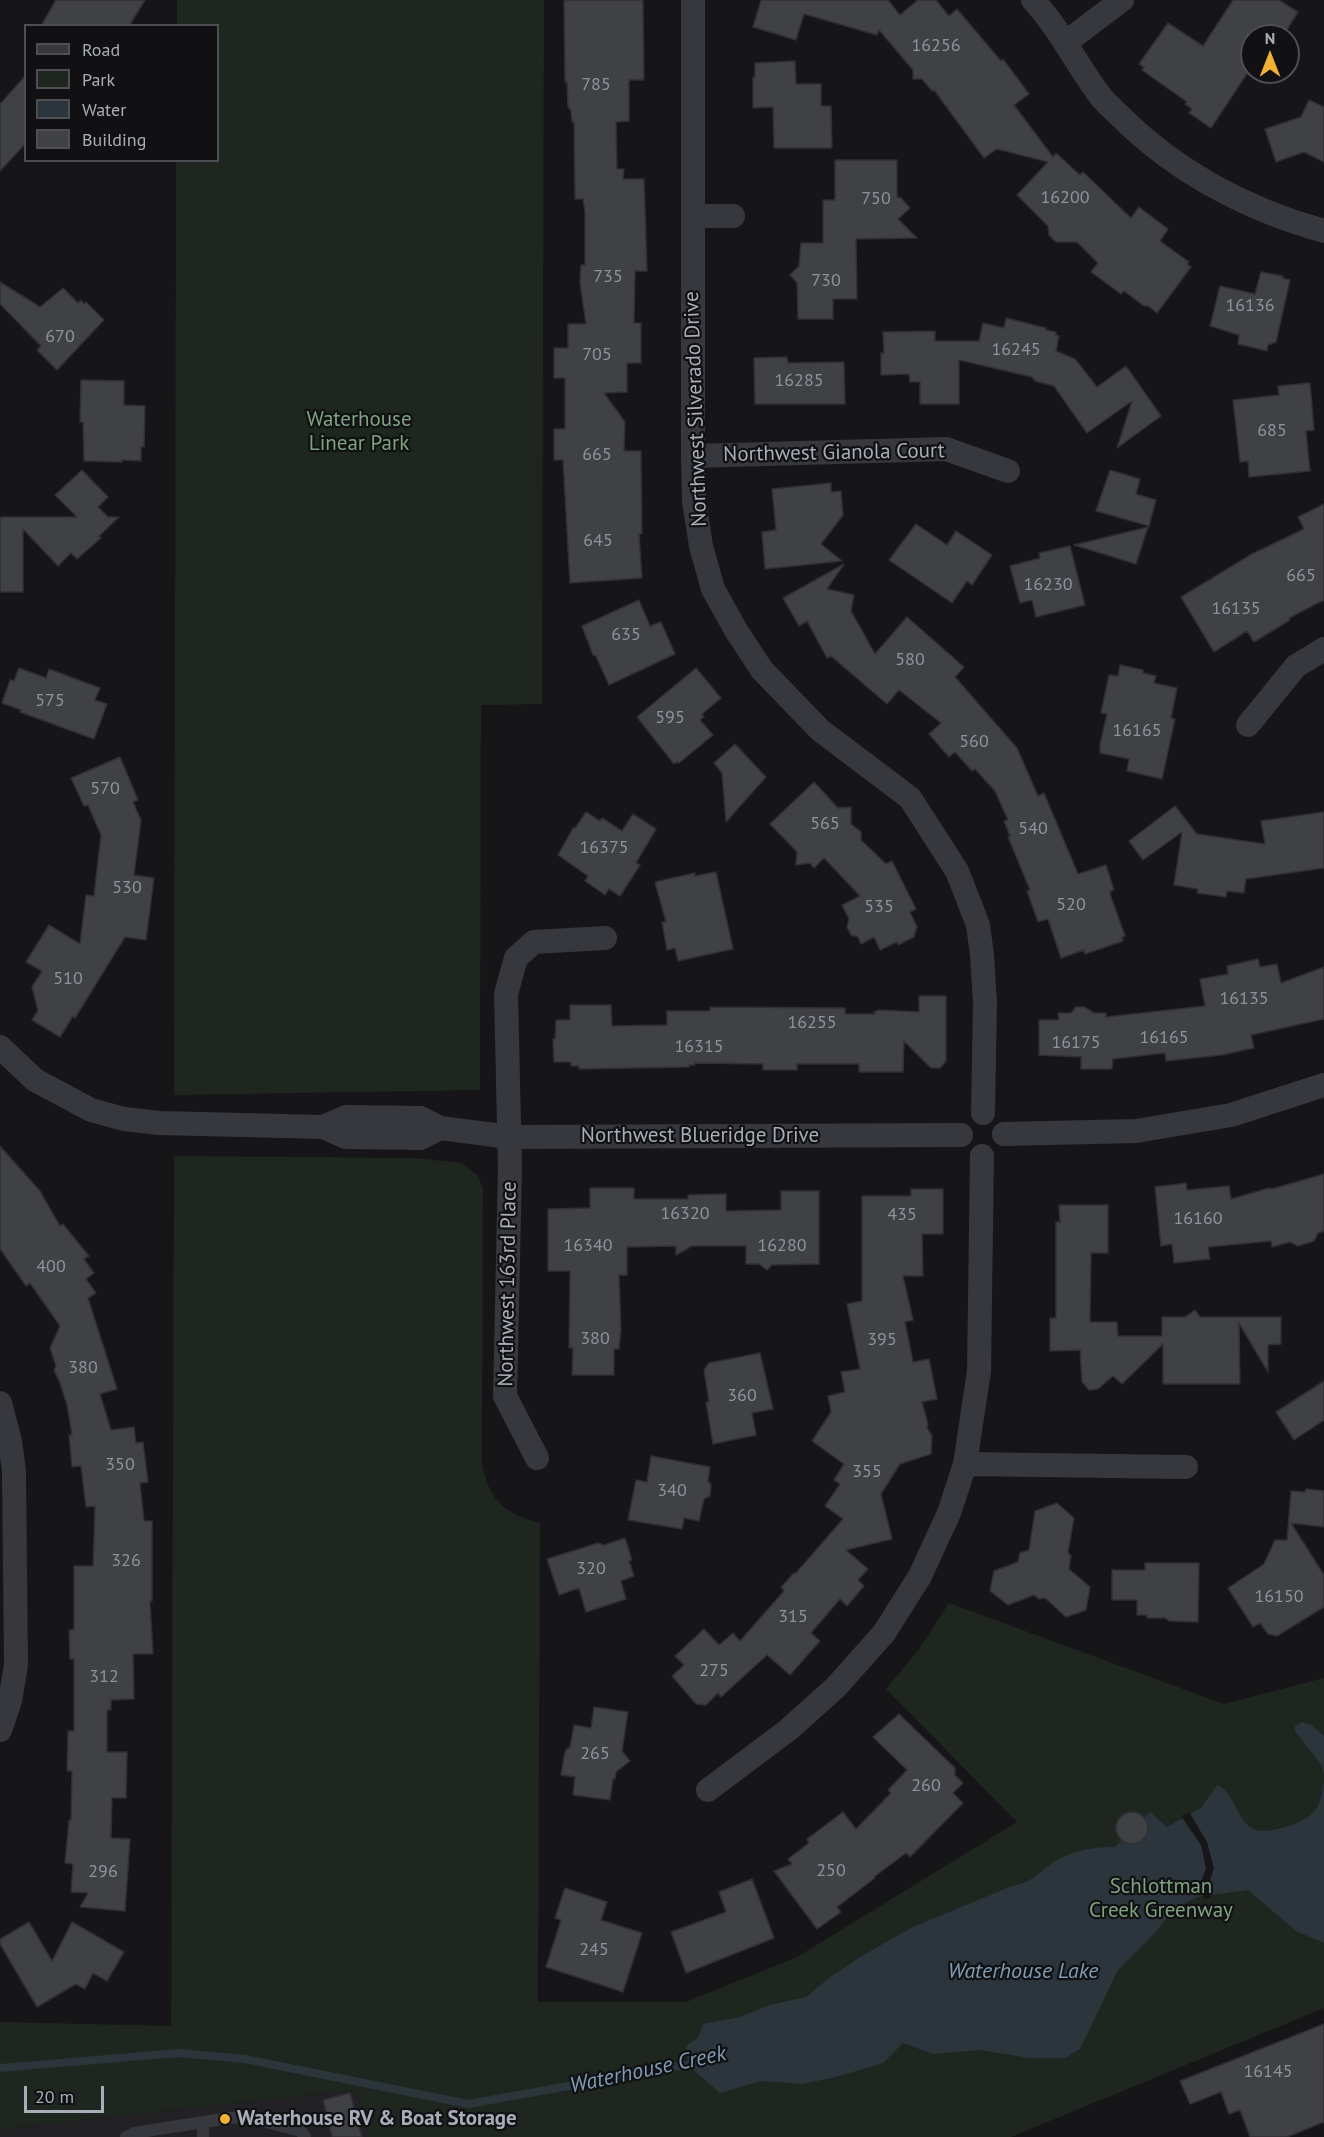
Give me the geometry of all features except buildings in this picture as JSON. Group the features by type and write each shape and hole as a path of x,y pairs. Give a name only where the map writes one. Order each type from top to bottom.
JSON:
{"street":[{"name":"Northwest Silverado Drive","path":"693,0 693,456 694,501 700,546 713,589 736,632 762,670 820,730 910,798 957,871 978,925 982,955 985,1002 983,1113"},
{"path":"1033,0 1099,95 1144,141 1201,180 1252,205 1324,231"},
{"path":"1065,43 1122,0"},
{"path":"693,216 733,216"},
{"name":"Northwest Gianola Court","path":"693,456 946,449 1008,471"},
{"path":"1248,725 1296,666 1324,649"},
{"name":"Northwest 163rd Place","path":"537,1458 505,1396 510,1137 506,994 516,958 534,942 605,938"},
{"name":"Northwest Blueridge Drive","path":"0,1047 35,1080 91,1110 124,1119 160,1123 323,1127 346,1117 421,1118 440,1128 510,1137 961,1135"},
{"path":"1004,1134 1136,1131 1231,1114 1324,1085"},
{"path":"983,1113 999,1121 1004,1134 999,1148 990,1155 982,1156 968,1150 961,1135 966,1121 975,1114 983,1113"},
{"path":"708,1790 788,1730 836,1687 884,1633 920,1576 949,1512 965,1464 979,1371 982,1156"},
{"path":"0,1403 10,1441 14,1471 16,1665 10,1701 0,1730"},
{"path":"965,1464 1186,1467"}],"lane":[{"path":"126,2137 134,2133 247,2117 290,2133 301,2131 305,2137"},
{"path":"203,2123 203,2137"}],"shaded area":[{"name":"Waterhouse RV & Boat Storage","path":"356,2090 369,2137 0,2137 0,2129"}],"green space":[{"name":"Waterhouse Linear Park","path":"177,0 544,0 542,704 481,705 480,1090 174,1095 176,162 219,162 219,24 177,24"},
{"name":"Schlottman Creek Greenway","path":"174,1156 415,1158 461,1163 478,1175 483,1189 482,1461 484,1474 493,1495 507,1509 516,1515 540,1523 538,2002 686,2002 797,1957 1017,1822 886,1689 919,1649 949,1603 1224,1704 1324,1678 1324,2008 1011,2137 369,2137 356,2090 0,2129 0,2022 171,2026"}],"water":[{"path":"1303,1722 1311,1725 1324,1736 1324,1775 1322,1766 1295,1731 1295,1726"},
{"name":"Waterhouse Lake","path":"1324,1780 1324,1943 1296,1931 1248,1890 1197,1897 1173,1910 1153,1935 1118,1970 1080,2049 1065,2058 1029,2058 980,2050 933,2054 903,2043 883,2063 836,2077 802,2084 761,2081 720,2093 689,2066 686,2046 698,2038 703,2024 740,2017 770,2005 806,1997 860,1957 913,1927 1027,1881 1072,1853 1115,1847 1150,1812 1167,1827 1201,1808 1217,1785 1228,1794 1242,1818 1251,1828 1274,1830 1303,1820 1315,1811"}],"pier":[{"path":"1189,1812 1207,1842 1214,1869 1209,1883 1211,1898 1204,1899 1201,1882 1206,1868 1201,1845 1181,1816"}],"waterway":[{"name":"Waterhouse Creek","path":"0,2068 179,2053 245,2059 468,2104 698,2063"}],"place":[{"name":"Waterhouse RV & Boat Storage","path":"225,2119"}]}
